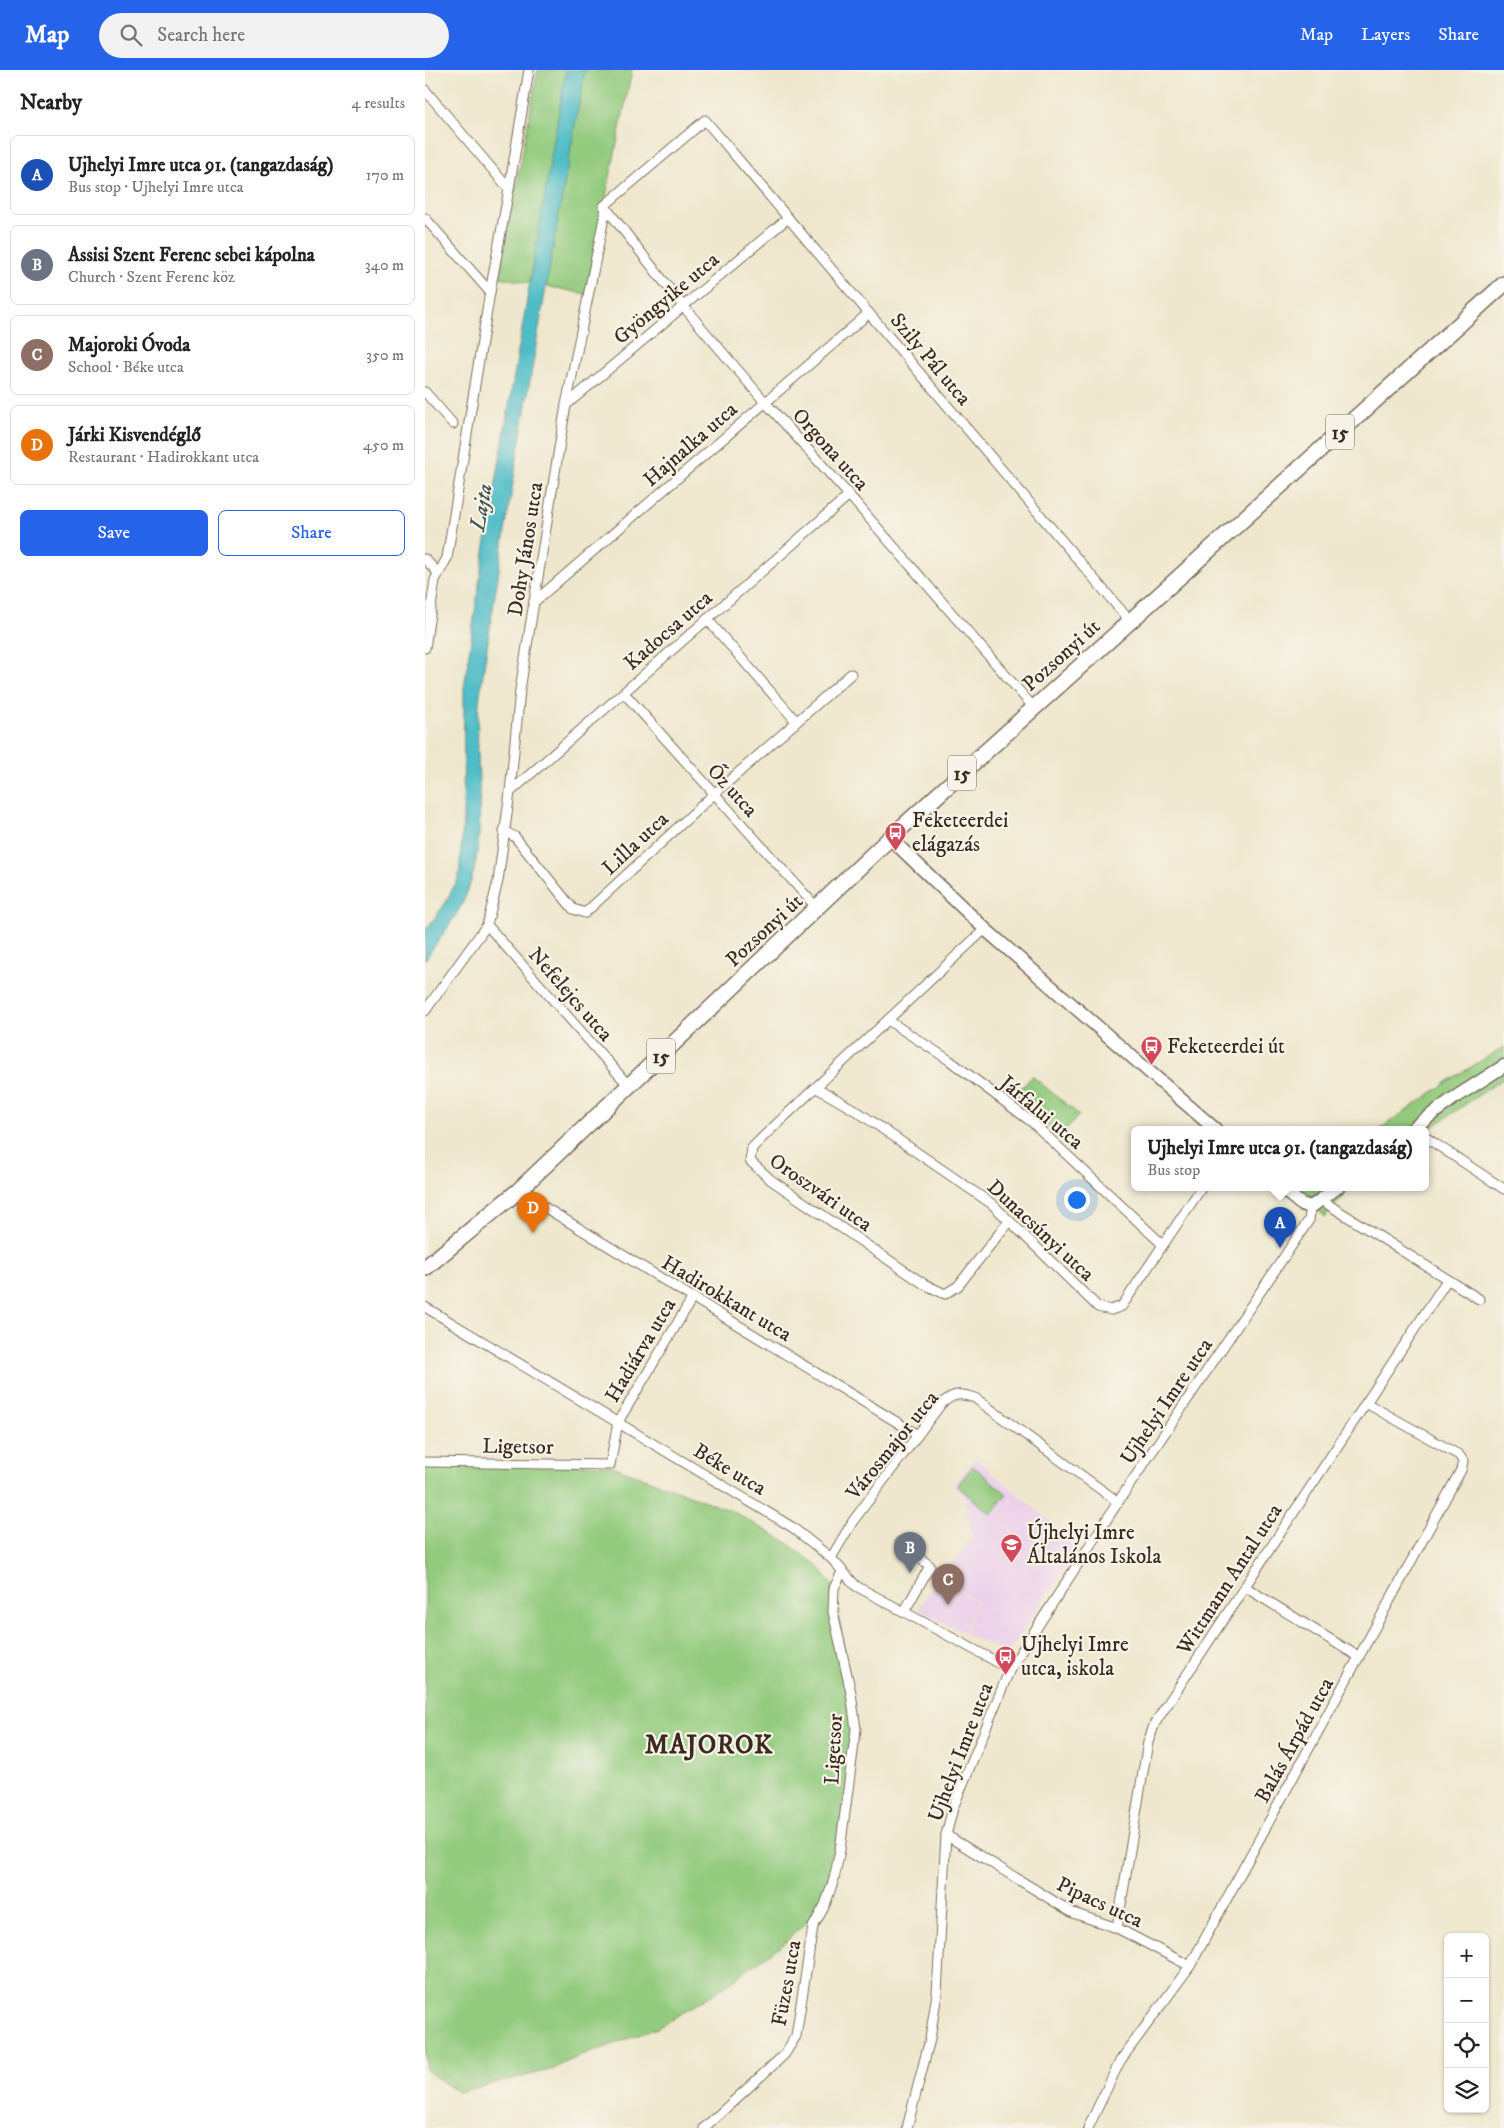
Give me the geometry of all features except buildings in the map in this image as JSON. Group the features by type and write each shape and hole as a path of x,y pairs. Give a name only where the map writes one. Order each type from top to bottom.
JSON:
{"main road":[{"name":"15","path":"1130,621 1504,284"},
{"name":"Pozsonyi út","path":"425,1268 518,1191 890,838 1130,621"},
{"path":"890,838 985,929 1212,1126"},
{"path":"1417,1126 1470,1087 1504,1066"},
{"path":"1285,1191 1301,1204 1316,1203 1332,1191"}],"street":[{"path":"425,648 435,580 447,558 489,292 529,70"},
{"path":"425,90 509,189"},
{"name":"Szily Pál utca","path":"606,208 604,206 705,120 1130,621"},
{"name":"Orgona utca","path":"606,208 683,306 765,402 849,495 1034,708"},
{"name":"Dohy János utca","path":"425,1011 487,925 498,881 510,792 520,690 534,602 566,405 606,208"},
{"path":"425,218 489,292"},
{"name":"Gyöngyike utca","path":"566,405 788,218"},
{"name":"Hajnalka utca","path":"534,602 869,313"},
{"path":"425,392 453,424"},
{"name":"Kadocsa utca","path":"510,792 849,495"},
{"path":"425,559 438,573"},
{"path":"707,619 796,721"},
{"name":"Lilla utca","path":"504,831 515,838 573,909 585,914 713,795 851,674"},
{"name":"Őz utca","path":"624,693 713,795 817,908"},
{"name":"Nefelejcs utca","path":"487,925 629,1086"},
{"name":"Oroszvári utca","path":"985,929 752,1148 750,1161 771,1180 924,1284 945,1294 958,1286 1009,1220"},
{"name":"Járfalui utca","path":"889,1021 949,1060 1033,1123 1162,1244"},
{"name":"Dunacsúnyi utca","path":"817,1088 858,1112 992,1204 1098,1308 1111,1310 1122,1306 1199,1191"},
{"path":"1429,1140 1504,1189"},
{"name":"Hadirokkant utca","path":"518,1191 918,1435"},
{"path":"1316,1203 1479,1299"},
{"name":"Ujhelyi Imre utca","path":"907,2128 930,2039 937,1993 946,1835 953,1808 1011,1669 1119,1502 1309,1220 1316,1203"},
{"name":"Wittmann Antal utca","path":"1117,1928 1148,1742 1155,1723 1447,1280"},
{"name":"Hadiárva utca","path":"617,1422 693,1297"},
{"name":"Béke utca","path":"425,1307 792,1527 831,1558 841,1572 856,1586 1011,1669"},
{"name":"Városmajor utca","path":"831,1558 853,1521 941,1404 951,1396 963,1394 975,1398 1119,1502"},
{"name":"Balás Árpád utca","path":"1088,2128 1120,2061 1191,1966 1463,1463 1459,1455 1366,1404"},
{"name":"Ligetsor","path":"425,1462 610,1465 617,1422"},
{"path":"900,1542 930,1566 904,1612"},
{"name":"Ligetsor","path":"813,1927 825,1905 834,1878 843,1830 856,1728 851,1694 833,1612 834,1588 841,1572"},
{"path":"1245,1587 1359,1657"},
{"name":"Pipacs utca","path":"946,1835 1073,1913 1117,1928 1191,1966"},
{"name":"Füzes utca","path":"704,2128 784,2055 795,2036 813,1927"}],"shaded area":[{"name":"Újhelyi Imre Általános Iskola","path":"975,1458 1050,1521 1047,1528 1078,1548 1008,1653 965,1634 977,1601 957,1588 976,1602 964,1633 918,1609 939,1577 941,1578 972,1537 965,1496 953,1486"}],"green space":[{"path":"538,70 632,70 586,294 499,277"},
{"path":"1504,1047 1504,1078 1429,1129 1429,1126 1384,1126 1456,1076"},
{"path":"1032,1076 1079,1115 1059,1137 1039,1118 1012,1099"},
{"path":"1299,1191 1348,1191 1325,1217"},
{"path":"425,1463 610,1465 734,1512 784,1541 818,1566 834,1588 856,1729 850,1778 825,1905 784,1943 718,1991 657,2028 568,2061 554,2069 458,2092 425,2070"},
{"path":"973,1466 1007,1494 991,1514 957,1486"}],"water":[{"name":"Lajta","path":"566,70 585,70 530,381 480,694 478,741 480,812 476,859 471,881 463,902 425,960 425,931 444,905 459,877 463,821 464,688 481,570"}],"place":[{"name":"Feketeerdei elágazás","path":"896,851"},
{"name":"Feketeerdei út","path":"1151,1065"},
{"name":"Járki Kisvendéglő","path":"533,1233"},
{"name":"Ujhelyi Imre utca 91. (tangazdaság)","path":"1280,1248"},
{"name":"Újhelyi Imre Általános Iskola","path":"1011,1563"},
{"name":"Assisi Szent Ferenc sebei kápolna","path":"910,1573"},
{"name":"Majoroki Óvoda","path":"948,1605"},
{"name":"Ujhelyi Imre utca, iskola","path":"1005,1675"}],"district":[{"name":"MAJOROK","path":"709,1744"}]}
